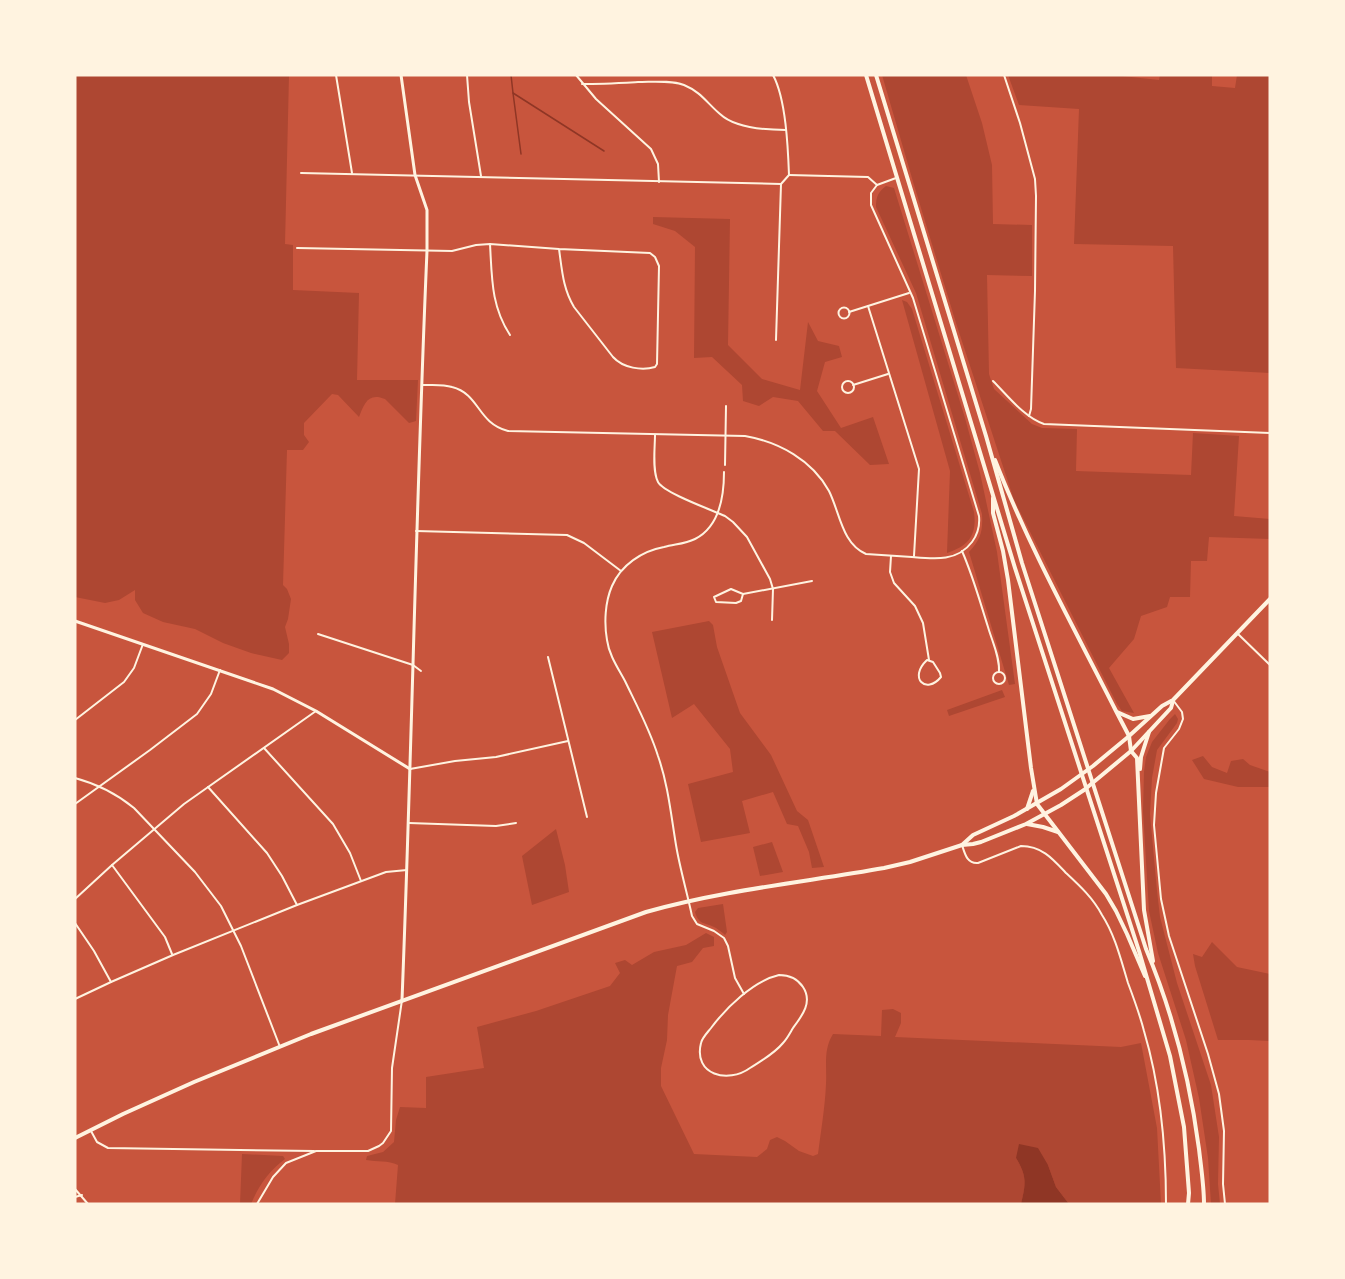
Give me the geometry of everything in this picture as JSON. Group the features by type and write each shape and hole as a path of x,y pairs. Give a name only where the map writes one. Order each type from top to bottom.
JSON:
{"main road":[{"path":"866,75 1014,568 1170,1056 1184,1127 1188,1204"},
{"path":"876,75 986,436 1022,563 1146,950 1181,1050 1195,1119 1204,1204"},
{"path":"986,436 1025,533 1129,736 1131,751 1137,758 1144,910 1154,968"},
{"path":"993,495 993,513 1008,580 1037,804 1106,894 1116,911 1151,991"},
{"path":"962,845 973,835 1037,804 1106,756 1150,716 1173,700 1270,599"},
{"path":"75,1138 194,1082 280,1047 627,918 689,901 910,862 962,845 981,842 1026,824 1069,801 1131,751 1171,708 1173,700"},
{"path":"1116,711 1133,719 1150,716"},
{"path":"1138,779 1149,732"},
{"path":"1027,809 1034,788"},
{"path":"1026,824 1058,832"}],"street":[{"path":"336,75 352,174"},
{"path":"91,1130 97,1142 108,1148 316,1151 368,1150 379,1146 388,1138 391,1131 392,1068 402,1000 427,251 427,210 415,175 401,75"},
{"path":"467,75 481,176"},
{"path":"576,75 596,99 651,149 658,164 659,182"},
{"path":"773,75 779,89 786,130 789,175 781,184 776,340"},
{"path":"1004,75 1035,179 1035,291 1029,416"},
{"path":"582,84 660,82 683,85 696,91 719,114 735,123 786,130"},
{"path":"301,172 781,184"},
{"path":"789,175 868,177 877,185"},
{"path":"422,385 447,386 461,390 472,399 488,421 508,431 745,436 763,440 781,446 813,471 828,489 853,547 866,554 949,558 962,552 974,539 978,531 979,516 910,292 871,205 871,193 877,185 898,178"},
{"path":"490,244 496,304 502,322 510,335"},
{"path":"297,248 452,251 490,244 646,252 655,257 658,266 656,367 634,368 617,361 570,301 564,284 559,249"},
{"path":"849,312 910,292"},
{"path":"868,306 919,469 914,557"},
{"path":"853,385 889,374"},
{"path":"846,381 850,381 853,385 854,389 849,393 842,389 846,381"},
{"path":"993,381 1036,422 1044,424 1270,433"},
{"path":"725,465 726,406"},
{"path":"655,435 655,467 658,482 669,491 718,513 732,522 747,537 770,579 773,589 772,620"},
{"path":"724,472 724,491 718,513 708,529 685,544 651,550 634,559 621,571 612,586 607,601 605,622 609,650 647,726 659,758 692,916 697,924 724,938 735,978 744,994"},
{"path":"416,531 567,536 584,543 621,571"},
{"path":"962,552 994,645 999,672"},
{"path":"891,556 890,572 894,583 915,606 923,623 929,660 940,673 941,677 931,685 919,681 918,676 922,665 929,660"},
{"path":"743,594 741,601 736,603 716,602 714,597 731,589 743,594 812,581"},
{"path":"75,621 273,689 316,711 410,769 496,757 568,741"},
{"path":"1237,633 1270,665"},
{"path":"318,634 413,665 421,671"},
{"path":"75,720 124,682 134,668 143,644"},
{"path":"548,657 587,818"},
{"path":"75,804 197,714 212,694 220,670"},
{"path":"999,672 1004,675 1005,680 999,684 994,682 993,678 995,673 999,672"},
{"path":"1173,700 1182,712 1183,719 1179,729 1164,748 1156,792 1154,825 1160,889 1168,936 1208,1054 1219,1094 1224,1131 1225,1204"},
{"path":"75,899 184,804 316,711"},
{"path":"264,748 333,824 351,853 361,881"},
{"path":"75,778 124,799 207,886 234,930 280,1047"},
{"path":"208,787 267,853 297,905"},
{"path":"409,823 496,826 516,823"},
{"path":"962,845 966,857 974,863 1021,846 1043,850 1084,891 1103,916 1144,1031 1161,1119 1166,1204"},
{"path":"112,865 156,924 173,956"},
{"path":"75,999 297,905 386,872 407,870"},
{"path":"75,923 111,982"},
{"path":"784,975 802,985 807,1004 801,1017 782,1044 768,1056 742,1074 725,1077 716,1075 703,1063 700,1052 701,1041 719,1017 744,994 766,980 784,975"},
{"path":"257,1204 280,1168 286,1163 316,1151"},
{"path":"75,1189 88,1204"},
{"path":"75,1197 82,1195"}],"shaded area":[{"path":"75,75 289,75 285,244 293,245 293,290 359,293 357,380 418,380 416,421 409,423 385,399 379,397 368,400 359,417 338,395 332,394 304,423 304,435 309,442 303,450 287,450 283,585 291,599 285,627 289,653 282,660 251,653 223,643 195,629 163,622 143,613 135,600 135,590 119,600 105,603 75,597"},
{"path":"882,75 966,75 982,123 992,165 993,224 1032,225 1032,276 987,275 989,374 994,389 1032,424 1042,428 1077,429 1076,471 1191,475 1193,433 1239,436 1234,516 1270,519 1270,539 1209,537 1207,561 1191,561 1190,597 1170,597 1167,607 1141,616 1134,639 1109,668 1134,713 1122,711 1117,704 1014,500 956,323"},
{"path":"1008,75 1113,75 1159,80 1160,75 1212,75 1212,86 1235,88 1237,75 1270,75 1270,373 1176,368 1173,246 1074,244 1079,109 1019,105"},
{"path":"886,186 894,188 980,473 997,552 1015,684 1009,685 969,552 980,534 982,514 916,293 876,207 878,195"},
{"path":"653,217 730,219 728,345 762,379 800,390 808,322 818,341 839,346 842,357 825,362 817,391 841,428 873,417 889,464 870,465 835,431 823,431 798,401 773,397 759,406 743,401 742,385 712,357 694,358 695,247 675,231 653,224"},
{"path":"902,300 907,302 912,309 974,512 974,527 970,538 961,547 947,553 950,471"},
{"path":"709,621 713,625 717,647 740,713 771,755 797,811 808,820 824,867 812,868 809,852 798,826 787,824 773,792 742,801 750,833 701,842 688,784 733,772 730,749 694,704 672,718 652,632"},
{"path":"1002,690 1005,697 949,716 947,710"},
{"path":"1175,714 1178,719 1177,723 1157,750 1152,778 1150,814 1157,891 1160,917 1177,983 1211,1085 1219,1137 1220,1204 1211,1204 1208,1158 1199,1098 1186,1040 1158,953 1149,911 1143,811 1144,772 1146,757 1152,742"},
{"path":"1203,756 1212,767 1227,773 1231,761 1243,759 1250,765 1270,772 1270,787 1238,787 1204,779 1192,760"},
{"path":"556,829 569,892 532,905 522,856"},
{"path":"772,842 783,872 760,876 753,847"},
{"path":"723,904 727,932 725,935 716,928 701,922 695,912 698,908"},
{"path":"706,933 714,937 714,946 703,948 692,962 677,966 661,1068 661,1086 694,1154 757,1157 767,1149 770,1140 777,1137 799,1151 813,1156 818,1154 823,1119 827,1052 833,1034 881,1036 882,1010 893,1009 901,1013 901,1023 895,1037 1121,1047 1141,1043 1157,1128 1161,1204 1069,1204 1056,1187 1048,1165 1016,1158 1025,1180 1021,1204 395,1204 398,1165 366,1160 367,1156 383,1152 394,1142 400,1107 426,1108 426,1077 484,1068 477,1027 536,1011 610,986 620,973 615,963 625,960 632,965 654,952 686,945"},
{"path":"1212,942 1237,967 1270,974 1270,1041 1218,1040 1193,954 1202,957"},
{"path":"1019,1144 1038,1148 1048,1165 1056,1187 1069,1204 1021,1204 1024,1180 1016,1158"},
{"path":"242,1154 283,1156 285,1159 265,1179 251,1204 240,1204"}],"waterway":[{"path":"511,75 513,93 604,151"},
{"path":"513,93 521,154"}]}
